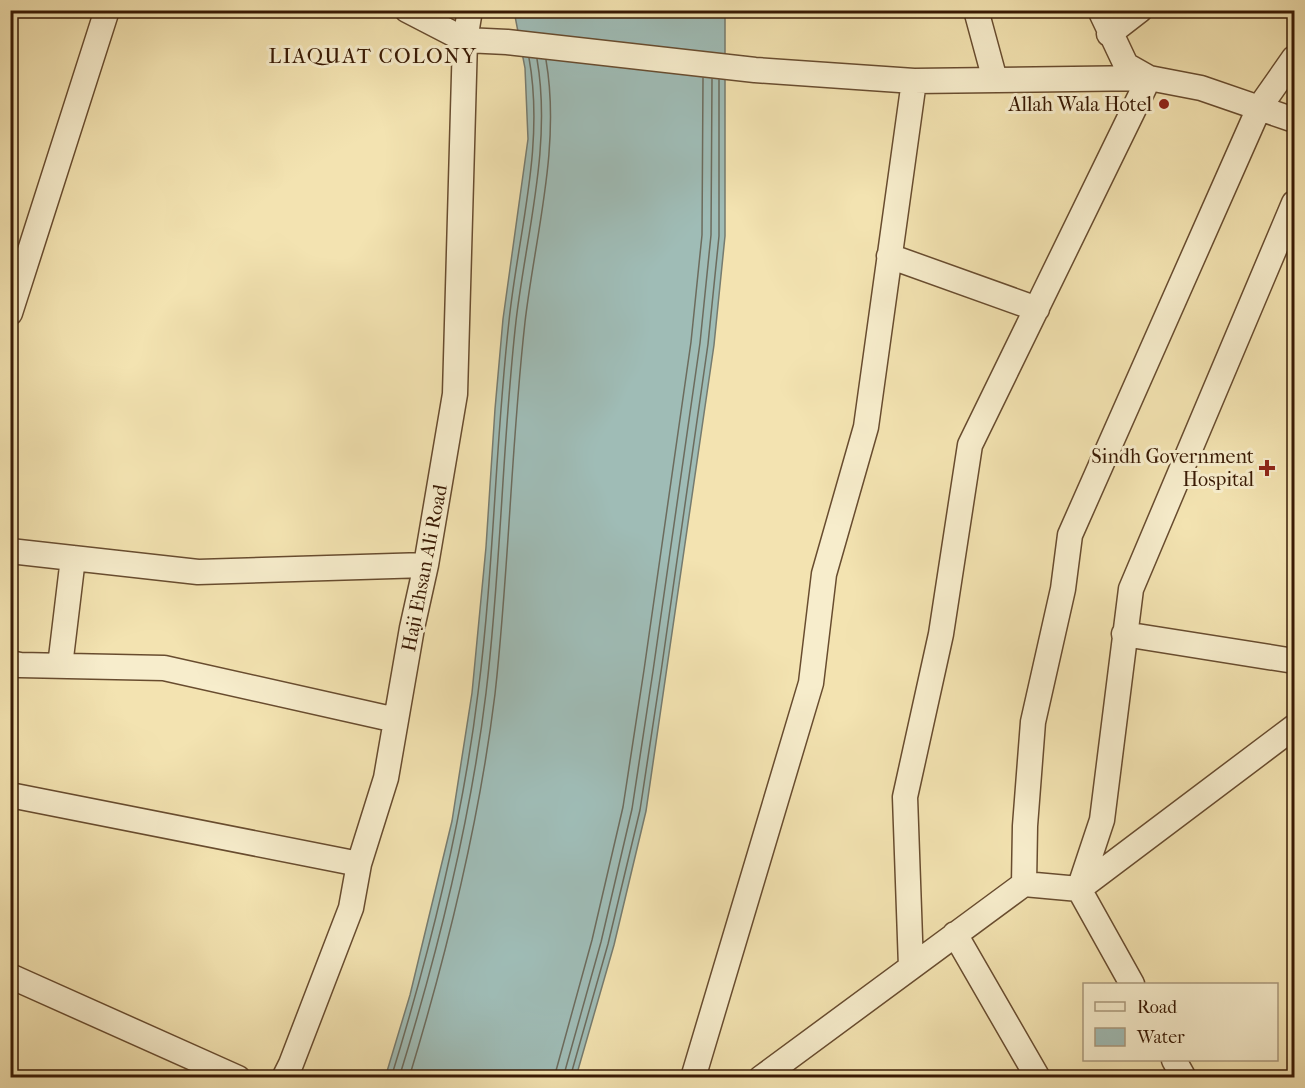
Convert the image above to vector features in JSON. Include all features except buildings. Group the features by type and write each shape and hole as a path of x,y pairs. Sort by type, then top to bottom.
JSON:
{"street":[{"path":"10,313 107,10"},
{"path":"407,10 465,40 507,42 755,70 914,81 1149,78 1201,88 1294,120"},
{"name":"Haji Ehsan Ali Road","path":"284,1077 351,908 359,864 386,778 412,628 426,565 455,394 465,40 470,10"},
{"path":"976,10 995,80"},
{"path":"1100,10 1109,34 1126,65 1149,78"},
{"path":"1109,34 1140,10"},
{"path":"1024,884 1033,723 1063,589 1071,535 1259,108 1294,58"},
{"path":"911,967 905,797 941,634 970,445 1149,78"},
{"path":"693,1077 812,683 824,574 866,427 914,81"},
{"path":"1131,983 1079,889 1102,820 1131,589 1294,203"},
{"path":"889,256 1037,309"},
{"path":"10,551 198,572 426,565"},
{"path":"60,666 73,558"},
{"path":"1124,634 1294,661"},
{"path":"10,663 164,668 396,720"},
{"path":"761,1077 1024,884 1079,889 1294,727"},
{"path":"10,795 359,864"},
{"path":"956,934 1038,1077"},
{"path":"10,976 238,1077"},
{"path":"1175,1061 1184,1077"}],"water":[{"path":"514,11 725,11 725,236 714,345 646,811 614,945 576,1077 385,1078 410,995 452,821 472,693 486,547 503,319 528,139 525,68"}],"place":[{"name":"Allah Wala Hotel","path":"1164,104"},
{"name":"Sindh Government Hospital","path":"1267,468"}],"district":[{"name":"LIAQUAT COLONY","path":"373,56"}]}
